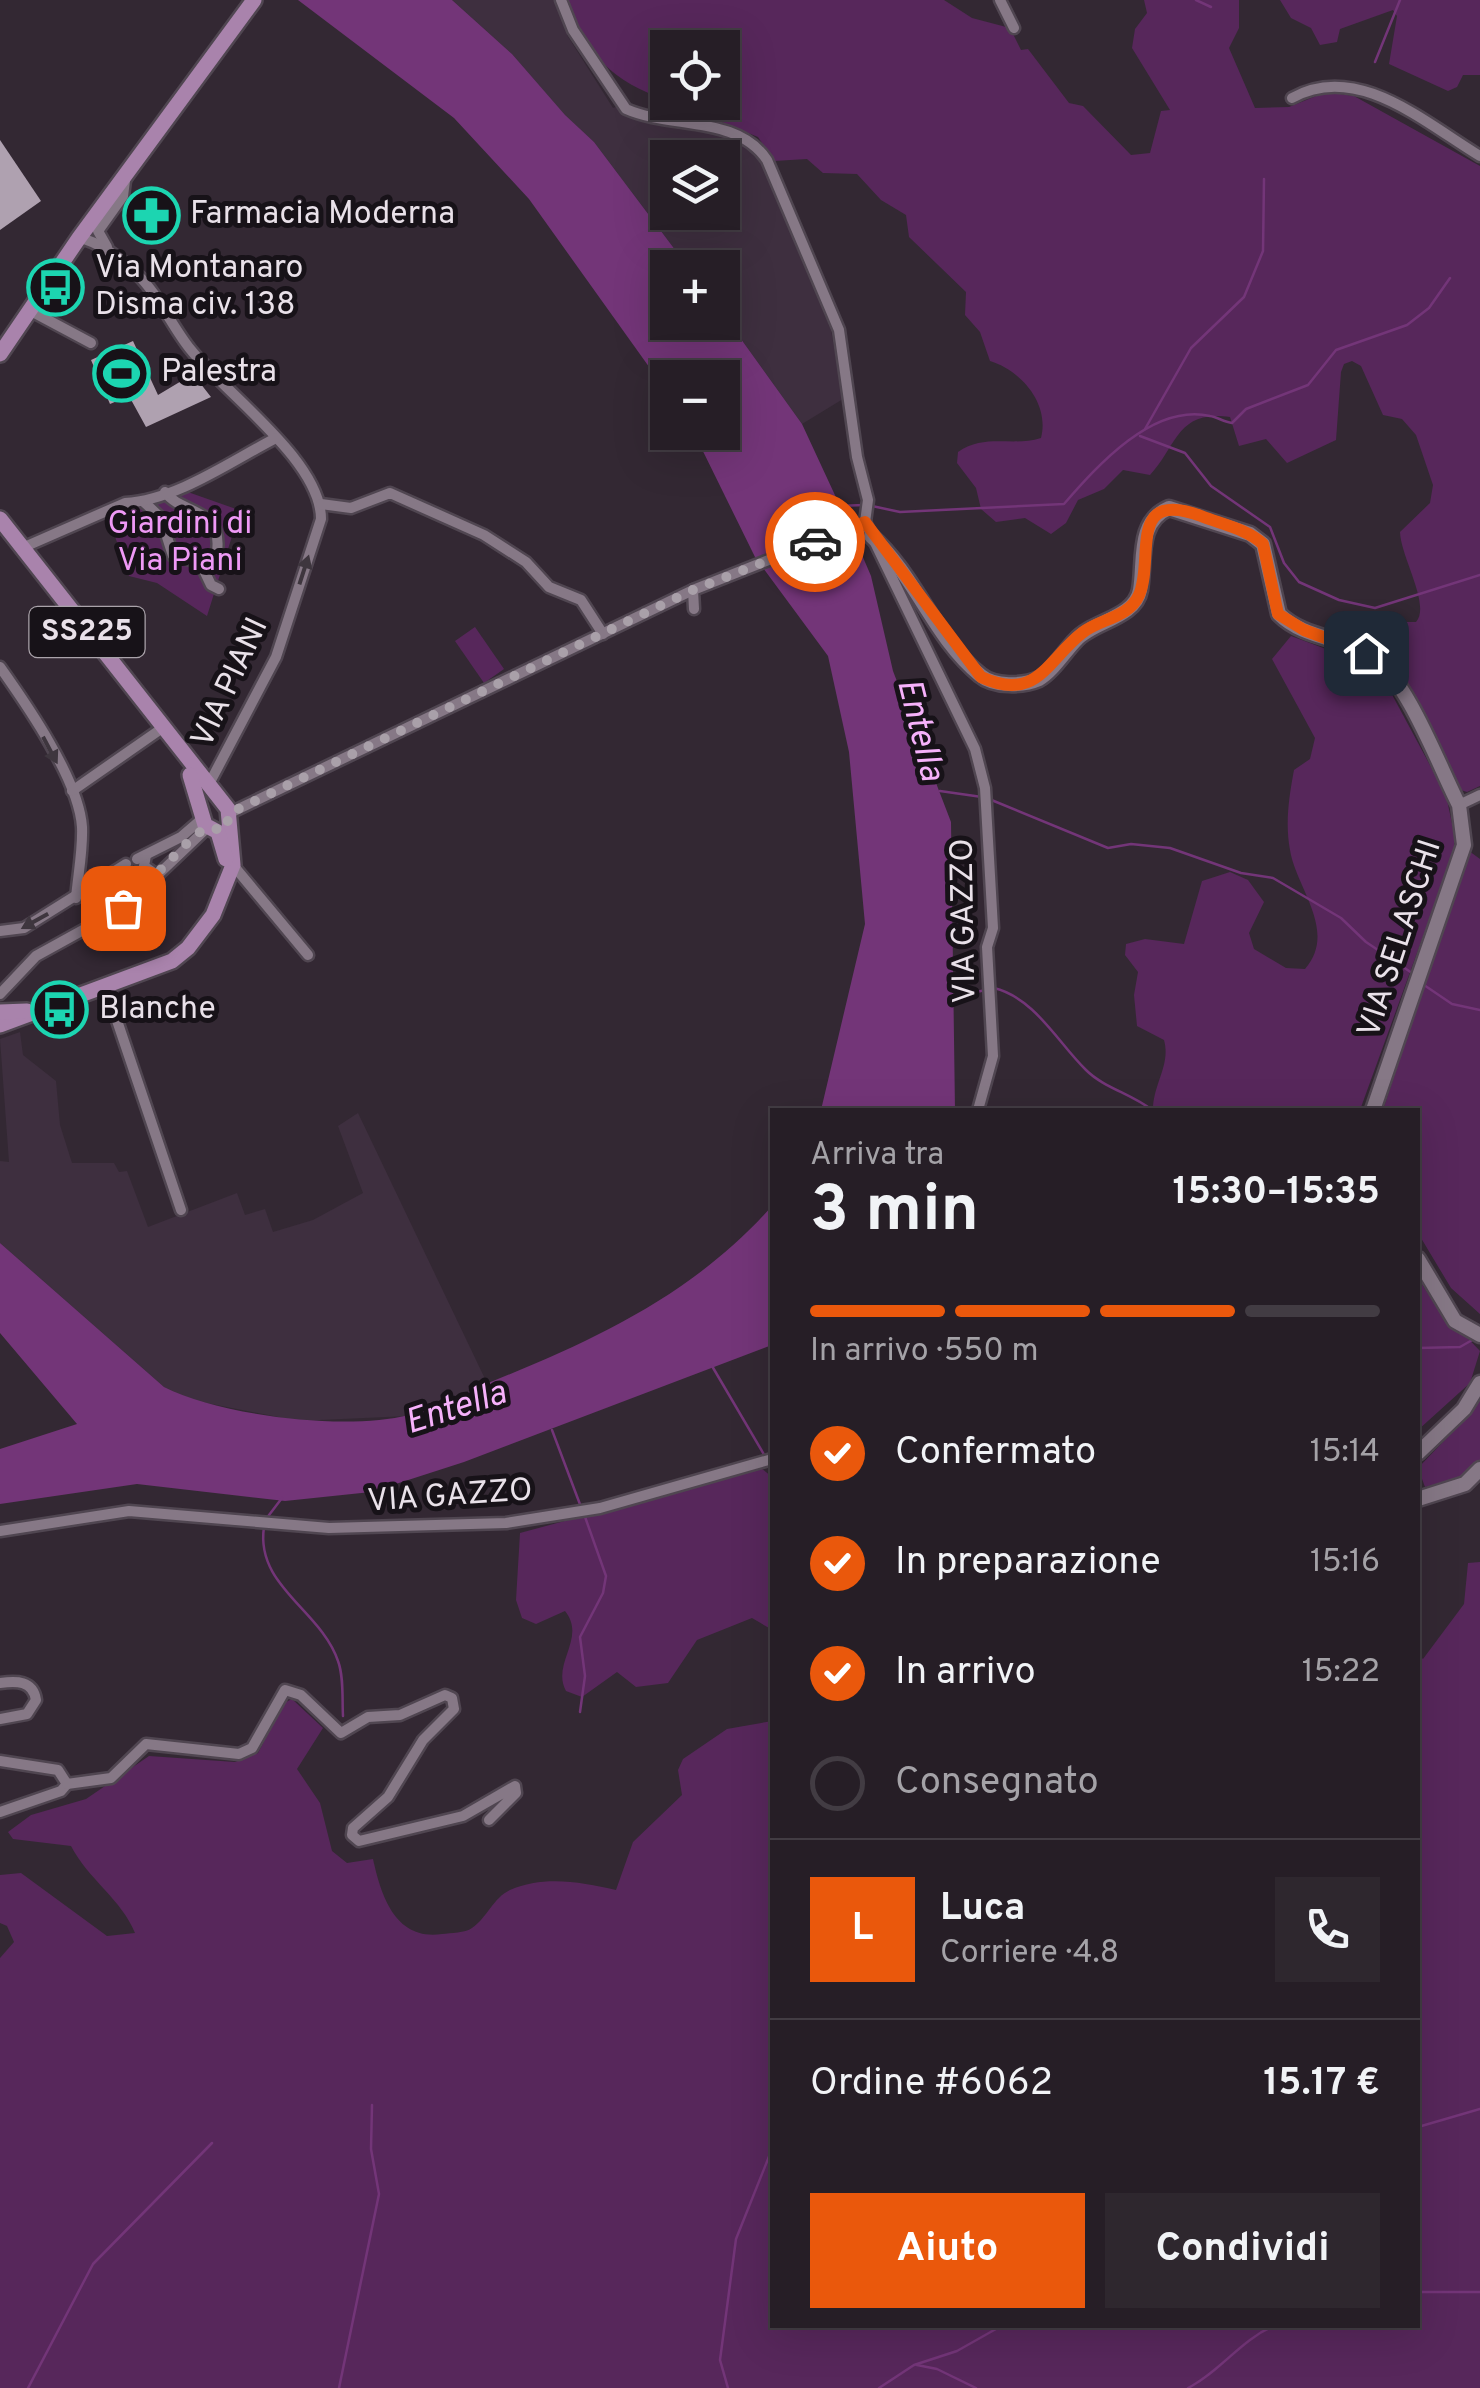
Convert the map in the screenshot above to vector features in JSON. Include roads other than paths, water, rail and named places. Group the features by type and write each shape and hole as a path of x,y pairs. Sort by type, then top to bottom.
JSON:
{"main road":[{"path":"0,354 79,238 254,0"},
{"name":"SS225","path":"0,519 208,786 226,851 227,883"},
{"name":"SS225","path":"0,1024 172,960 188,948 213,915 233,865 216,819 174,746"},
{"name":"SS225","path":"0,1012 36,1010"}],"street":[{"path":"0,931 24,928 136,859 695,589 865,527 868,500 857,457 839,330 767,160 758,146 738,134 626,109 573,30 560,0"},
{"path":"1000,0 1014,28"},
{"path":"1292,98 1314,86 1359,86 1480,156"},
{"path":"121,262 98,231 128,187 126,173"},
{"path":"79,238 90,240 139,276 202,364 276,438 321,504 350,508 390,493 436,513 526,562 549,586 575,596 602,634"},
{"path":"31,311 91,344"},
{"path":"22,548 126,503 164,492 276,438"},
{"path":"143,501 161,518 173,556 201,563 214,556 218,541 195,502 174,502 164,492"},
{"name":"VIA PIANI","path":"208,786 276,657 321,519 321,504"},
{"name":"VIA SELASCHI","path":"865,527 903,569 981,677 1021,684 1042,678 1082,632 1129,609 1140,594 1142,550 1151,522 1162,511 1181,509 1250,534 1268,556 1278,614 1304,630 1366,653 1392,676 1459,805 1464,845 1374,1108"},
{"name":"VIA GAZZO","path":"865,527 976,749 985,788 992,900 987,958 993,1056 979,1108"},
{"path":"201,563 211,585 220,588"},
{"path":"694,608 695,589"},
{"path":"0,666 72,791 82,826 76,898"},
{"path":"72,791 161,729"},
{"path":"1459,805 1480,795"},
{"path":"0,994 36,956 123,908 216,819"},
{"path":"136,859 158,875"},
{"path":"233,865 308,956"},
{"path":"106,985 180,1210"},
{"path":"1420,1263 1431,1288 1455,1321 1480,1335"},
{"path":"1420,1452 1464,1409 1480,1383"},
{"name":"VIA GAZZO","path":"0,1531 129,1510 372,1529 506,1523 600,1508 770,1460"},
{"path":"1420,1498 1464,1484 1480,1470"},
{"path":"0,1683 24,1682 33,1689 36,1700 27,1714 0,1719"},
{"path":"0,1812 61,1791 68,1784 111,1778 146,1744 239,1754 252,1748 286,1690 301,1695 342,1733 368,1717 400,1715 445,1695 452,1698 454,1709 424,1740 406,1774 353,1828 352,1835 359,1840 463,1816 514,1786 516,1793 489,1820"},
{"path":"0,1760 58,1770 68,1784"}],"water":[{"path":"298,0 452,0 512,54 594,142 650,216 650,230 660,230 675,250 650,250 650,340 740,338 802,424 871,576 893,671 951,822 955,1108 821,1108 865,924 849,752 828,656 755,557 702,450 740,450 740,360 650,360 650,368 529,199 454,118"},
{"name":"Entella","path":"770,1208 770,1346 464,1462 371,1492 285,1501 137,1484 0,1504 0,1449 77,1424 0,1333 0,1243 164,1387 250,1413 352,1421 382,1420 430,1408 570,1348 678,1288"}],"waterway":[{"path":"1196,0 1211,7"},
{"path":"1375,62 1400,0"},
{"path":"1145,429 1191,348 1244,297 1263,251 1264,179"},
{"path":"872,506 900,512 1064,504 1110,456 1148,428 1189,414 1232,423 1246,409 1308,385 1336,350 1407,325 1429,308 1450,278"},
{"path":"1140,436 1185,453 1211,486 1270,527 1284,563 1299,582 1339,600 1375,608 1480,575"},
{"path":"837,506 864,505"},
{"name":"Entella","path":"940,791 982,797"},
{"path":"989,799 1108,848 1131,844 1170,848 1241,873 1273,878 1341,918 1366,942 1415,975"},
{"path":"1424,985 1452,1004 1480,1010"},
{"path":"955,988 971,993 986,990"},
{"path":"994,988 1009,993 1034,1011 1093,1076 1149,1108"},
{"path":"1420,1348 1460,1347 1474,1339"},
{"path":"712,1366 766,1458"},
{"path":"552,1430 581,1507"},
{"path":"266,1519 282,1498"},
{"path":"580,1712 585,1676 580,1637 603,1593 606,1576 584,1514"},
{"path":"264,1527 269,1566 330,1643 338,1661 343,1716"},
{"path":"339,2388 379,2194 371,2149 372,2105"},
{"path":"1420,2126 1480,2109"},
{"path":"28,2388 93,2264 212,2143"},
{"path":"728,2388 720,2360 736,2239 770,2154"},
{"path":"1420,2292 1480,2292"},
{"path":"879,2388 914,2365 957,2351 998,2328"},
{"path":"1188,2388 1270,2328"},
{"path":"917,2365 937,2369 976,2388"}],"place":[{"name":"Farmacia Moderna","path":"151,215"},
{"name":"Via Montanaro Disma civ. 138","path":"56,287"},
{"name":"Palestra","path":"122,373"},
{"name":"Blanche","path":"60,1010"}],"park label":[{"name":"Giardini di Via Piani","path":"180,544"}]}
